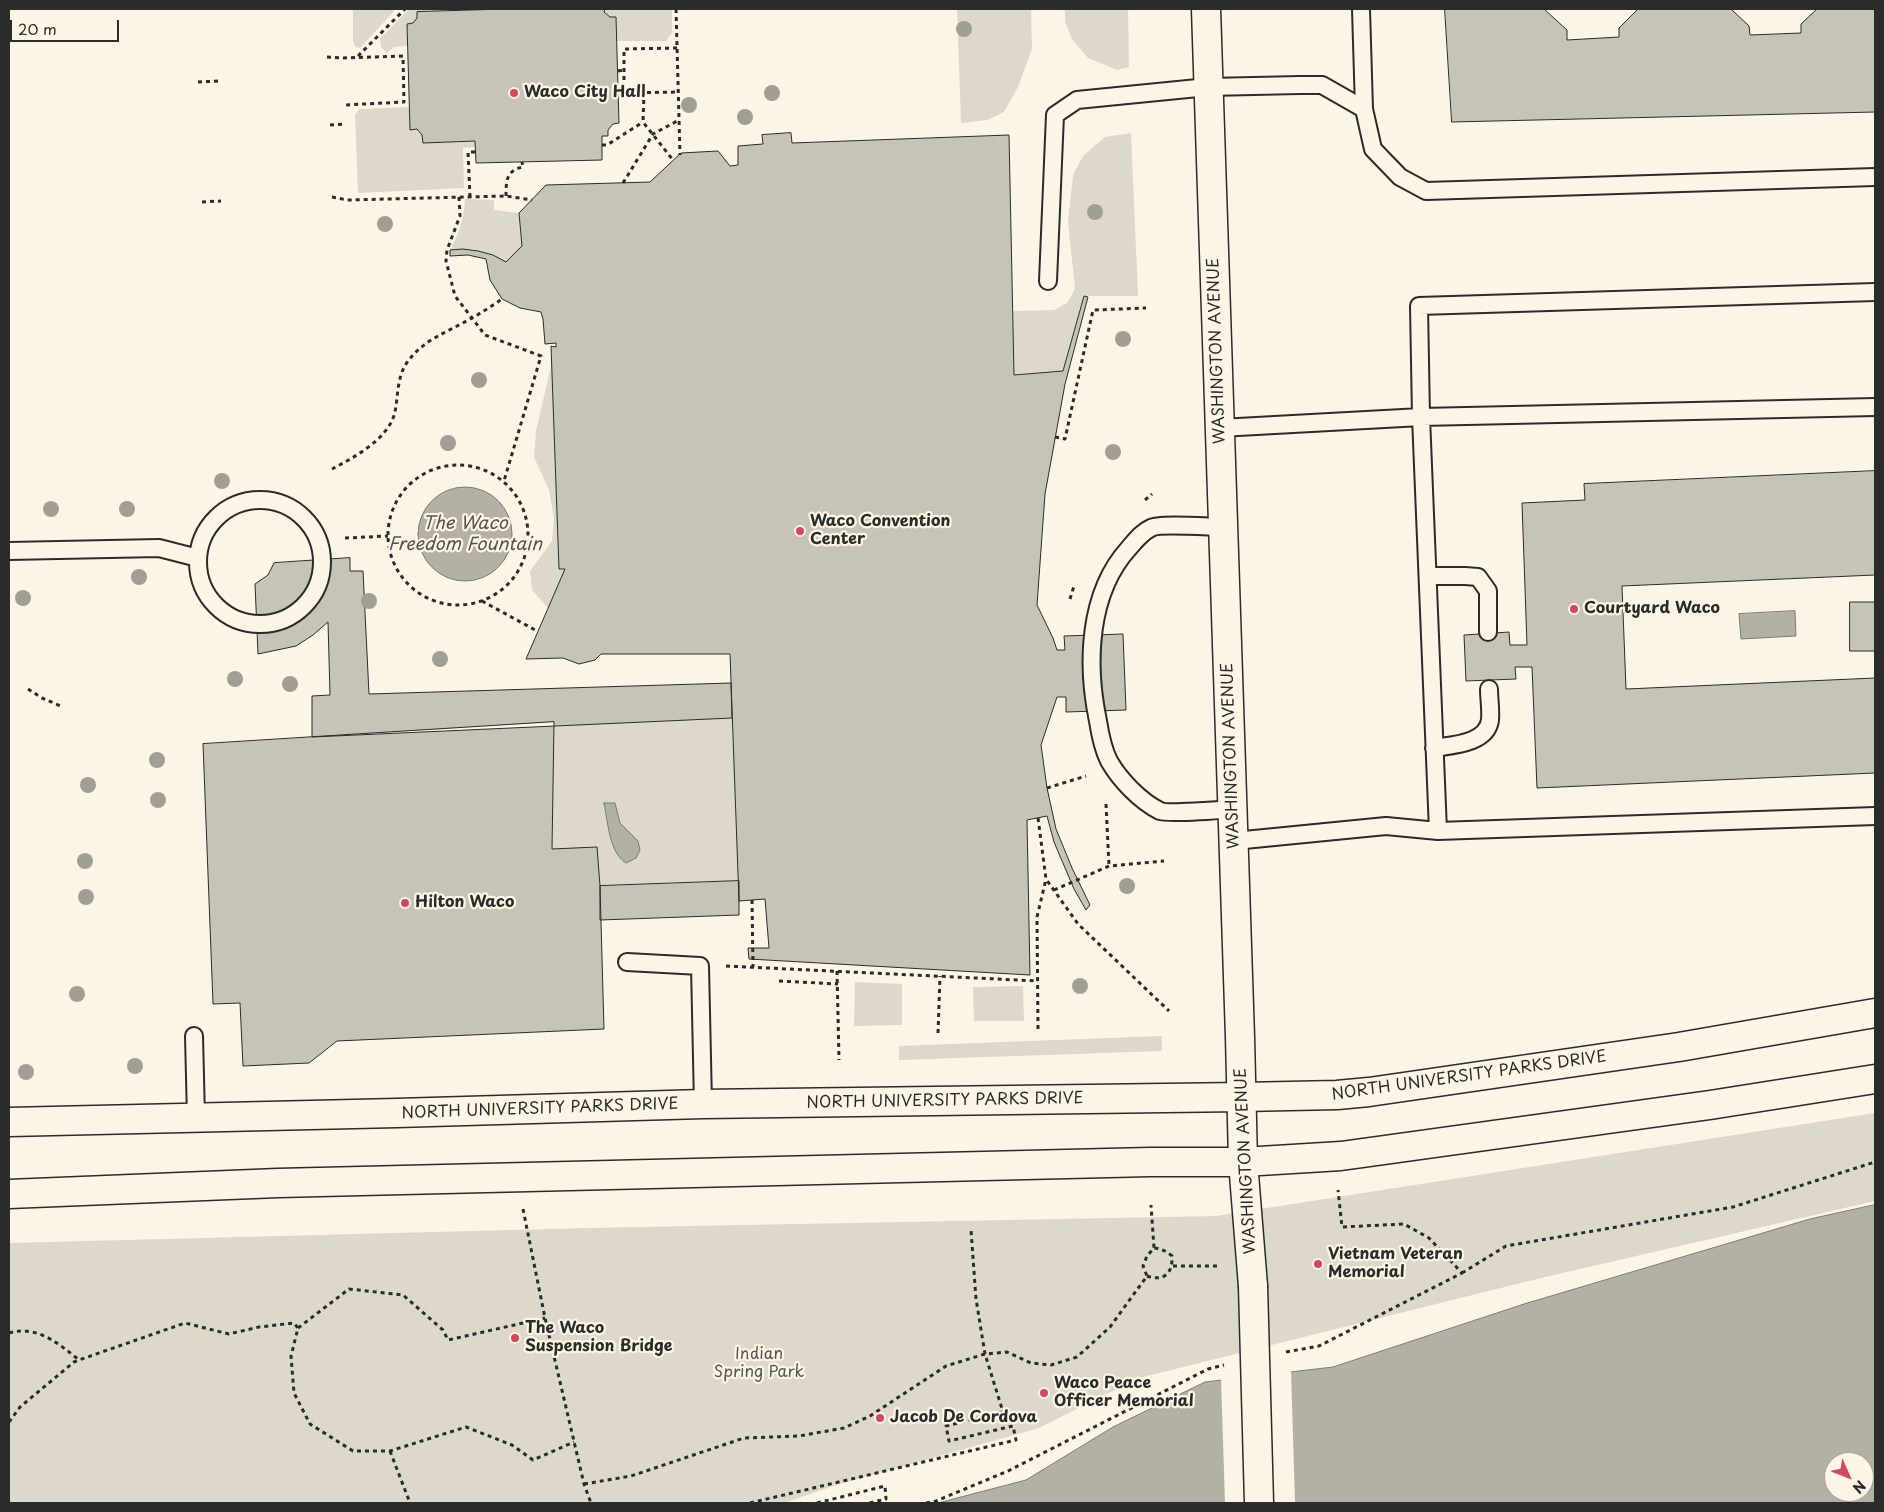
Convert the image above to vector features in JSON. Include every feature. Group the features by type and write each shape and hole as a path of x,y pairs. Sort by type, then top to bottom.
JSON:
{"main road":[{"name":"WASHINGTON AVENUE","path":"1206,9 1242,1097 1242,1162 1253,1286 1260,1503"},
{"name":"NORTH UNIVERSITY PARKS DRIVE","path":"9,1122 703,1104 1337,1095 1678,1047 1875,1013"},
{"path":"9,1194 278,1183 1150,1162 1242,1162 1341,1156 1710,1105 1875,1079"}],"lane":[{"path":"1361,9 1364,109 1373,148 1400,177 1426,190 1875,177"},
{"path":"1048,281 1055,115 1076,100 1208,87 1322,85 1364,109"},
{"path":"1438,831 1421,417 1419,306 1875,292"},
{"path":"1220,428 1421,417 1875,407"},
{"path":"270,500 288,506 305,518 317,535 322,555 321,575 313,594 300,610 281,620 262,624 241,621 223,612 209,597 200,578 198,558 202,538 213,521 229,508 249,501 270,500"},
{"path":"1223,527 1153,526 1139,536 1126,550 1115,566 1098,608 1094,634 1092,672 1096,711 1108,760 1119,776 1133,790 1162,812 1232,809"},
{"path":"9,551 159,548 198,558"},
{"path":"1428,576 1478,577 1488,590 1488,632"},
{"path":"1434,748 1467,742 1481,736 1490,722 1489,689"},
{"path":"1234,841 1386,826 1438,831 1875,816"},
{"path":"627,962 700,966 703,1104"},
{"path":"194,1036 196,1118"}],"path":[{"path":"357,57 405,9"},
{"path":"676,9 680,155"},
{"path":"677,48 624,48 623,70 624,93 678,92"},
{"path":"328,57 403,56 404,102 344,104"},
{"path":"618,71 623,70"},
{"path":"404,79 409,78"},
{"path":"198,82 218,80"},
{"path":"644,92 643,122 674,160"},
{"path":"623,183 653,134 679,120"},
{"path":"602,145 607,144 643,122"},
{"path":"330,125 345,124"},
{"path":"470,197 468,152 476,152"},
{"path":"506,196 508,175 516,168 523,167 522,162"},
{"path":"332,197 347,200 506,196 532,200"},
{"path":"459,197 460,216 447,250 446,261 455,296 485,335 541,356 504,482"},
{"path":"202,202 222,201"},
{"path":"332,469 364,452 385,431 395,414 398,391 405,366 421,346 502,299"},
{"path":"1055,437 1065,439 1093,310 1146,308"},
{"path":"455,464 479,468 500,478 517,495 527,518 529,542 523,563 511,582 493,597 472,604 450,606 428,600 410,587 396,569 389,548 388,536 388,525 396,502 411,483 431,470 455,464"},
{"path":"344,538 388,536"},
{"path":"482,601 537,631"},
{"path":"28,689 63,707"},
{"path":"1047,788 1087,776"},
{"path":"1038,818 1046,879 1037,917 1038,1029"},
{"path":"1054,890 1109,866 1164,862"},
{"path":"1046,879 1078,924 1169,1011"},
{"path":"752,900 753,967"},
{"path":"700,966 753,967 1038,982"},
{"path":"837,971 839,1060"},
{"path":"938,1033 940,976"},
{"path":"779,981 838,984"},
{"path":"1282,1353 1318,1346 1462,1273 1506,1246 1733,1207 1875,1162"},
{"path":"519,1177 525,1221 545,1318 584,1484 591,1503"},
{"path":"1338,1190 1342,1227 1404,1224 1430,1238 1462,1273"},
{"path":"1150,1205 1154,1248 1147,1256 1143,1266 1147,1276 1154,1279 1171,1272 1173,1266 1172,1256 1168,1252 1154,1248"},
{"path":"750,1503 1016,1440 1013,1426 949,1441 946,1426 1003,1412 985,1354 976,1299 971,1230"},
{"path":"1173,1266 1223,1266"},
{"path":"584,1484 631,1476 744,1438 799,1436 844,1428 870,1416 946,1366 985,1354 1007,1352 1031,1363 1051,1365 1077,1358 1110,1327 1147,1276"},
{"path":"545,1318 448,1340 443,1330 403,1295 349,1289 298,1328 291,1356 294,1393 310,1424 353,1451 390,1451 466,1427 512,1444 533,1460 574,1442"},
{"path":"9,1422 20,1407 74,1362 185,1323 229,1334 259,1327 294,1323 298,1328"},
{"path":"9,1333 38,1332 66,1349 79,1360"},
{"path":"926,1503 936,1501 1008,1472 1208,1369 1226,1365"},
{"path":"390,1451 410,1503"},
{"path":"817,1503 885,1486 886,1499 869,1503"}],"green space":[{"path":"353,9 396,9 360,48 356,47 353,42"},
{"path":"409,9 453,9 453,11 417,12 417,18 413,23 407,24 407,46 394,47 387,53 381,47 380,39"},
{"path":"605,9 672,9 672,33 666,41 617,41 616,17 610,17 604,12"},
{"path":"957,9 1031,9 1032,49 1018,87 1004,112 987,120 961,123"},
{"path":"1065,9 1128,9 1129,67 1117,70 1088,58 1072,39 1065,22"},
{"path":"409,107 410,130 417,129 422,135 423,142 475,141 476,147 463,148 464,188 358,193 355,114 360,109"},
{"path":"1131,133 1138,296 1084,296 1063,371 1014,375 1013,311 1054,310 1067,303 1075,289 1068,222 1073,175 1083,156 1105,137"},
{"path":"465,199 494,200 494,210 519,213 522,246 506,262 479,252 450,250 460,226"},
{"path":"552,362 565,569 548,608 532,590 530,571 552,541 554,518 549,490 534,457 536,431"},
{"path":"732,718 739,881 600,886 597,848 552,849 554,722"},
{"path":"855,982 902,984 902,1025 854,1026"},
{"path":"1023,986 1024,1021 974,1021 973,987"},
{"path":"1162,1036 1162,1051 899,1060 899,1046"},
{"name":"Indian Spring Park","path":"1875,1113 1875,1201 1541,1278 1139,1378 1039,1428 833,1486 784,1503 9,1503 9,1243 588,1228 1216,1216"}],"water":[{"name":"The Waco Freedom Fountain","path":"465,487 483,491 498,501 508,516 512,534 508,552 498,567 483,577 465,581 447,577 432,567 422,552 418,534 422,516 432,501 447,491"},
{"path":"1795,611 1796,636 1741,639 1739,614"},
{"path":"604,803 615,803 620,823 638,841 640,850 636,858 626,863 620,858 613,844"},
{"path":"1875,1205 1875,1503 938,1503 1026,1480 1113,1427 1205,1382 1333,1367 1524,1304 1810,1219"}],"pier":[{"path":"1291,1370 1295,1503 1225,1503 1221,1378"}],"building":[{"name":"Waco City Hall","path":"505,9 605,9 604,12 610,17 616,17 619,123 613,124 608,130 608,136 602,136 602,160 476,163 475,141 423,143 422,135 417,129 410,130 407,24 413,23 417,18 417,12"},
{"path":"1445,9 1544,9 1567,30 1567,40 1619,37 1619,28 1638,9 1731,9 1749,26 1750,35 1801,33 1801,24 1817,9 1875,9 1875,112 1452,122"},
{"name":"Waco Convention Center","path":"791,133 792,143 1009,135 1014,375 1063,371 1084,296 1088,297 1065,384 1045,494 1037,605 1057,650 1065,650 1064,636 1123,634 1126,710 1066,712 1066,697 1057,697 1041,745 1047,788 1056,829 1090,905 1086,910 1074,889 1054,842 1047,816 1027,820 1030,975 749,959 748,948 769,948 765,899 739,901 730,654 601,654 595,660 579,664 563,658 526,659 565,569 559,569 551,346 556,347 556,343 545,344 541,312 520,308 502,299 490,280 486,259 468,255 450,256 450,250 478,251 493,255 506,262 522,246 519,213 546,185 650,182 681,153 718,151 730,166 738,165 738,146 763,144 762,135"},
{"name":"Courtyard Waco","path":"1875,471 1875,575 1622,586 1626,689 1875,678 1875,773 1537,788 1532,667 1515,667 1516,679 1466,681 1464,635 1509,632 1510,645 1527,645 1522,503 1585,500 1584,484"},
{"path":"350,558 350,571 363,571 369,694 731,683 732,718 312,737 312,696 330,695 328,622 296,646 258,654 255,584 268,575 274,563"},
{"path":"1850,602 1875,602 1875,651 1850,651"},
{"name":"Hilton Waco","path":"554,722 552,849 597,847 604,1029 337,1041 309,1063 243,1066 240,1003 213,1004 203,744"},
{"path":"739,881 739,915 600,920 600,886"}],"place":[{"name":"Waco City Hall","path":"514,93"},
{"name":"Waco Convention Center","path":"800,531"},
{"name":"Courtyard Waco","path":"1574,609"},
{"name":"Hilton Waco","path":"405,903"},
{"name":"Vietnam Veteran Memorial","path":"1318,1264"},
{"name":"The Waco Suspension Bridge","path":"515,1338"},
{"name":"Waco Peace Officer Memorial","path":"1044,1393"},
{"name":"Jacob De Cordova","path":"880,1418"}]}
